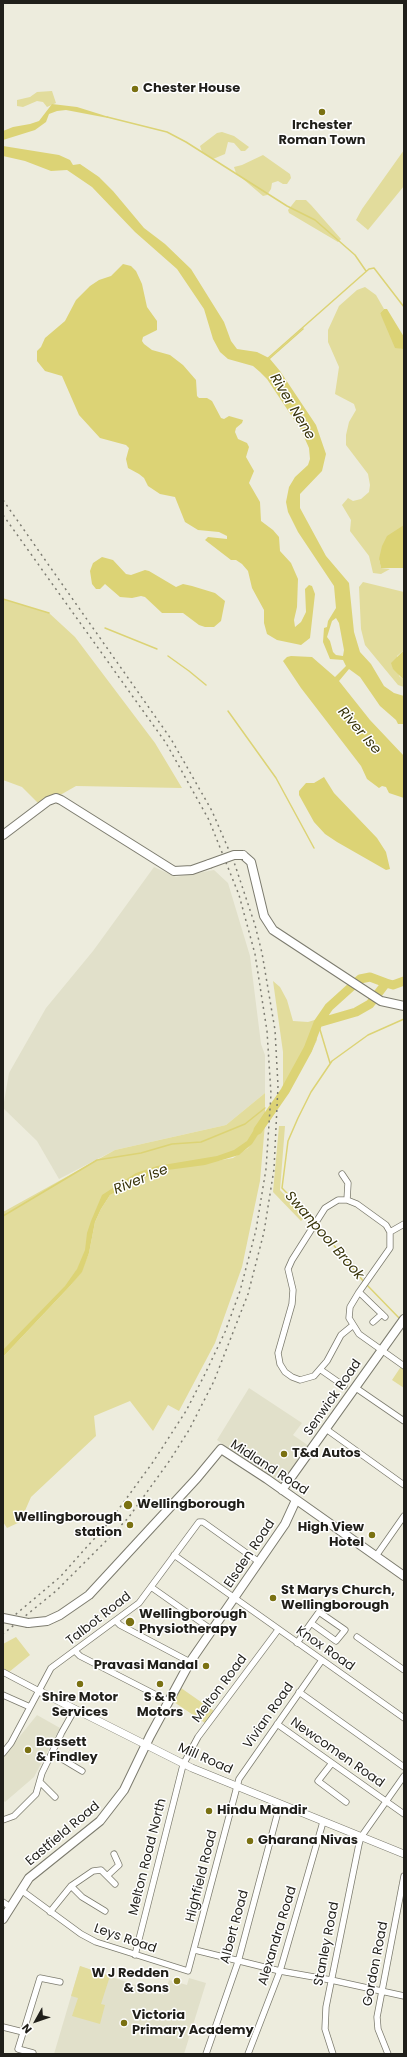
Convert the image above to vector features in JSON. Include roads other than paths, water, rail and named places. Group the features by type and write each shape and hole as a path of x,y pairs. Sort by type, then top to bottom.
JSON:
{"main road":[{"path":"3,835 48,801 56,798 174,871 192,870 234,855 243,855 251,862 264,916 273,930 381,1001 404,1006"},
{"name":"Senwick Road","path":"282,1490 404,1320"},
{"name":"Midland Road","path":"3,1618 28,1624 47,1621 60,1615 89,1595 221,1449 404,1576"},
{"name":"Elsden Road","path":"146,1744 190,1662 285,1524 296,1500"},
{"name":"Eastfield Road","path":"3,1919 6,1904 21,1890 29,1878 43,1865 68,1848 100,1821 111,1809 124,1790 146,1744"}],"street":[{"path":"342,1174 348,1183 347,1200"},
{"path":"352,1326 341,1335 321,1370 307,1379 300,1380 284,1372 280,1364 278,1353 292,1304 293,1290 288,1269 292,1260 326,1208 332,1202 338,1200 347,1200 357,1204 378,1218 386,1225 390,1232 390,1248 370,1275 350,1307 349,1318 352,1326 359,1334 404,1366"},
{"path":"390,1232 404,1224"},
{"path":"360,1290 383,1316 373,1322"},
{"path":"321,1370 344,1386"},
{"path":"356,1388 404,1421"},
{"path":"326,1429 404,1485"},
{"path":"376,1556 404,1516"},
{"name":"Talbot Road","path":"3,1753 11,1743 51,1668 139,1603 199,1522 203,1522 259,1562"},
{"name":"Knox Road","path":"174,1555 234,1599 404,1718"},
{"path":"151,1587 212,1630"},
{"path":"297,1643 311,1623 319,1612 344,1630 336,1641 311,1623"},
{"path":"116,1621 120,1625 190,1662"},
{"name":"Melton Road","path":"183,1765 198,1737 278,1630"},
{"path":"357,1637 404,1670"},
{"path":"75,1651 80,1656 168,1701"},
{"name":"Vivian Road","path":"236,1786 239,1779 322,1660"},
{"name":"Mill Road","path":"3,1672 146,1744 183,1765 404,1854"},
{"path":"299,1692 404,1766"},
{"path":"3,1695 30,1707"},
{"path":"3,1820 14,1816 36,1794 42,1774 75,1709"},
{"name":"Newcomen Road","path":"277,1724 404,1814"},
{"path":"52,1753 82,1771"},
{"path":"332,1763 318,1781 346,1802"},
{"name":"Melton Road North","path":"135,1955 183,1765"},
{"path":"361,1837 404,1776"},
{"path":"40,1782 55,1798"},
{"name":"Highfield Road","path":"188,1971 195,1950 236,1786"},
{"name":"Albert Road","path":"206,2054 238,1962 280,1804"},
{"name":"Alexandra Road","path":"248,2054 280,1971 323,1822"},
{"name":"Stanley Road","path":"333,2054 325,2029 326,2007 361,1837"},
{"path":"107,1876 119,1865 114,1854"},
{"path":"50,1912 71,1886 93,1871 101,1870 115,1884"},
{"name":"Gordon Road","path":"388,2054 378,2029 377,2017 404,1876"},
{"path":"71,1886 82,1897 105,1911"},
{"name":"Leys Road","path":"21,1890 81,1934 96,1942 188,1971"},
{"path":"195,1950 238,1962 404,1996"},
{"path":"33,2053 18,2049 40,1978 60,1982"},
{"path":"3,2027 23,2032"}],"water":[{"path":"52,104 77,107 109,117 66,110 57,111 49,114 46,122 35,130 3,140 3,131 39,121"},
{"name":"River Nene","path":"3,146 59,155 70,160 73,165 80,164 99,177 113,191 144,228 165,244 191,269 224,322 231,341 237,349 257,352 269,358 303,328 304,329 270,359 280,371 316,425 326,454 322,471 300,494 300,508 326,556 349,583 354,632 360,652 371,664 384,686 394,693 404,696 404,724 398,724 396,720 380,706 360,677 349,669 339,681 370,720 404,756 404,798 389,793 386,787 382,786 379,788 367,779 361,766 301,688 283,661 287,657 291,656 312,657 335,677 346,666 343,660 330,659 323,642 324,628 327,627 328,621 336,608 334,586 298,532 288,512 286,502 289,487 295,477 308,465 310,459 309,448 301,430 267,379 260,372 253,366 228,359 220,352 213,339 204,309 177,269 135,232 92,187 67,170 51,171 25,161 3,156","holes":["336,618 339,623 344,650 343,656 336,655 333,652 330,641 327,637 332,621"]},
{"path":"123,264 131,266 136,271 142,284 147,307 157,321 157,330 143,337 142,341 144,344 152,350 170,355 183,365 196,380 197,396 199,398 207,398 212,401 221,418 224,419 229,416 243,420 242,423 236,428 235,432 238,439 247,443 249,447 246,457 254,471 249,483 260,502 261,521 273,530 279,537 280,551 291,563 298,579 297,607 294,620 295,627 301,622 306,612 305,589 309,585 312,586 315,594 310,638 301,645 277,640 267,634 264,623 264,610 252,588 248,571 242,564 236,560 231,560 205,540 208,537 227,539 227,536 219,532 198,530 185,522 175,497 160,494 148,486 144,478 128,468 126,459 129,448 126,445 100,438 79,415 62,376 45,371 37,361 37,351 41,347 45,338 65,321 76,300 90,286 99,280 111,276"},
{"path":"384,309 387,309 404,337 404,359 403,349 395,348 380,313"},
{"path":"404,525 404,568 381,568 379,559 382,546 387,536"},
{"path":"102,557 113,560 126,574 131,575 145,570 176,587 183,584 215,593 225,601 221,621 214,627 205,627 199,625 183,613 162,613 145,597 120,597 105,584 100,589 96,589 92,584 90,571 93,563"},
{"path":"404,650 404,680 393,669 391,663"},
{"path":"324,777 334,793 377,838 386,852 390,869 386,870 337,842 325,834 314,822 299,795 299,791 306,783 314,783"},
{"path":"265,1112 265,1124 252,1144 239,1155 205,1165 160,1171 128,1185 110,1195 95,1222 89,1253 82,1272 3,1357 3,1350 65,1286 77,1269 85,1250 87,1233 91,1221 102,1195 136,1173 157,1166 217,1156 234,1150 247,1141"}],"waterway":[{"path":"107,117 167,132 186,142 287,206 315,220 355,255 366,271"},
{"path":"267,359 369,269 374,268 404,307"},
{"path":"3,599 49,613"},
{"path":"105,628 157,649"},
{"path":"168,656 206,685"},
{"path":"228,711 276,778 314,848"},
{"name":"River Ise","path":"318,1023 329,1007 360,979 370,977 386,983"},
{"name":"River Ise","path":"258,1130 285,1091 308,1049 318,1023 356,1012 370,1004 386,983 393,985 404,981"},
{"name":"Swanpool Brook","path":"315,1222 282,1188 288,1141 298,1118 311,1092 332,1061 368,1035 404,1019"},
{"path":"318,1023 330,1063"},
{"path":"3,1216 97,1160 141,1153 172,1144 201,1142 245,1124 265,1108"},
{"name":"Swanpool Brook","path":"317,1225 364,1282"},
{"name":"Swanpool Brook","path":"367,1285 400,1319"}],"railway":[{"path":"3,500 171,739 212,811 234,862 255,925 262,953 275,1030 278,1086 274,1169 264,1232 248,1294 214,1381 189,1430 170,1460 129,1517 56,1591 3,1634"},
{"path":"3,515 166,743 209,820 239,895 255,954 267,1031 271,1094 266,1169 256,1230 240,1291 225,1332 204,1376 186,1411 153,1462 110,1521 60,1577 3,1625"}],"place":[{"name":"Chester House","path":"135,89"},
{"name":"Irchester Roman Town","path":"322,112"},
{"name":"T&d Autos","path":"284,1454"},
{"name":"Wellingborough","path":"128,1505"},
{"name":"Wellingborough station","path":"130,1525"},
{"name":"High View Hotel","path":"372,1535"},
{"name":"St Marys Church, Wellingborough","path":"273,1598"},
{"name":"Wellingborough Physiotherapy","path":"130,1622"},
{"name":"Pravasi Mandal","path":"206,1666"},
{"name":"Shire Motor Services","path":"80,1684"},
{"name":"S & R Motors","path":"160,1684"},
{"name":"Bassett & Findley","path":"28,1750"},
{"name":"Hindu Mandir","path":"209,1811"},
{"name":"Gharana Nivas","path":"250,1841"},
{"name":"W J Redden & Sons","path":"177,1981"},
{"name":"Victoria Primary Academy","path":"124,2023"}]}
